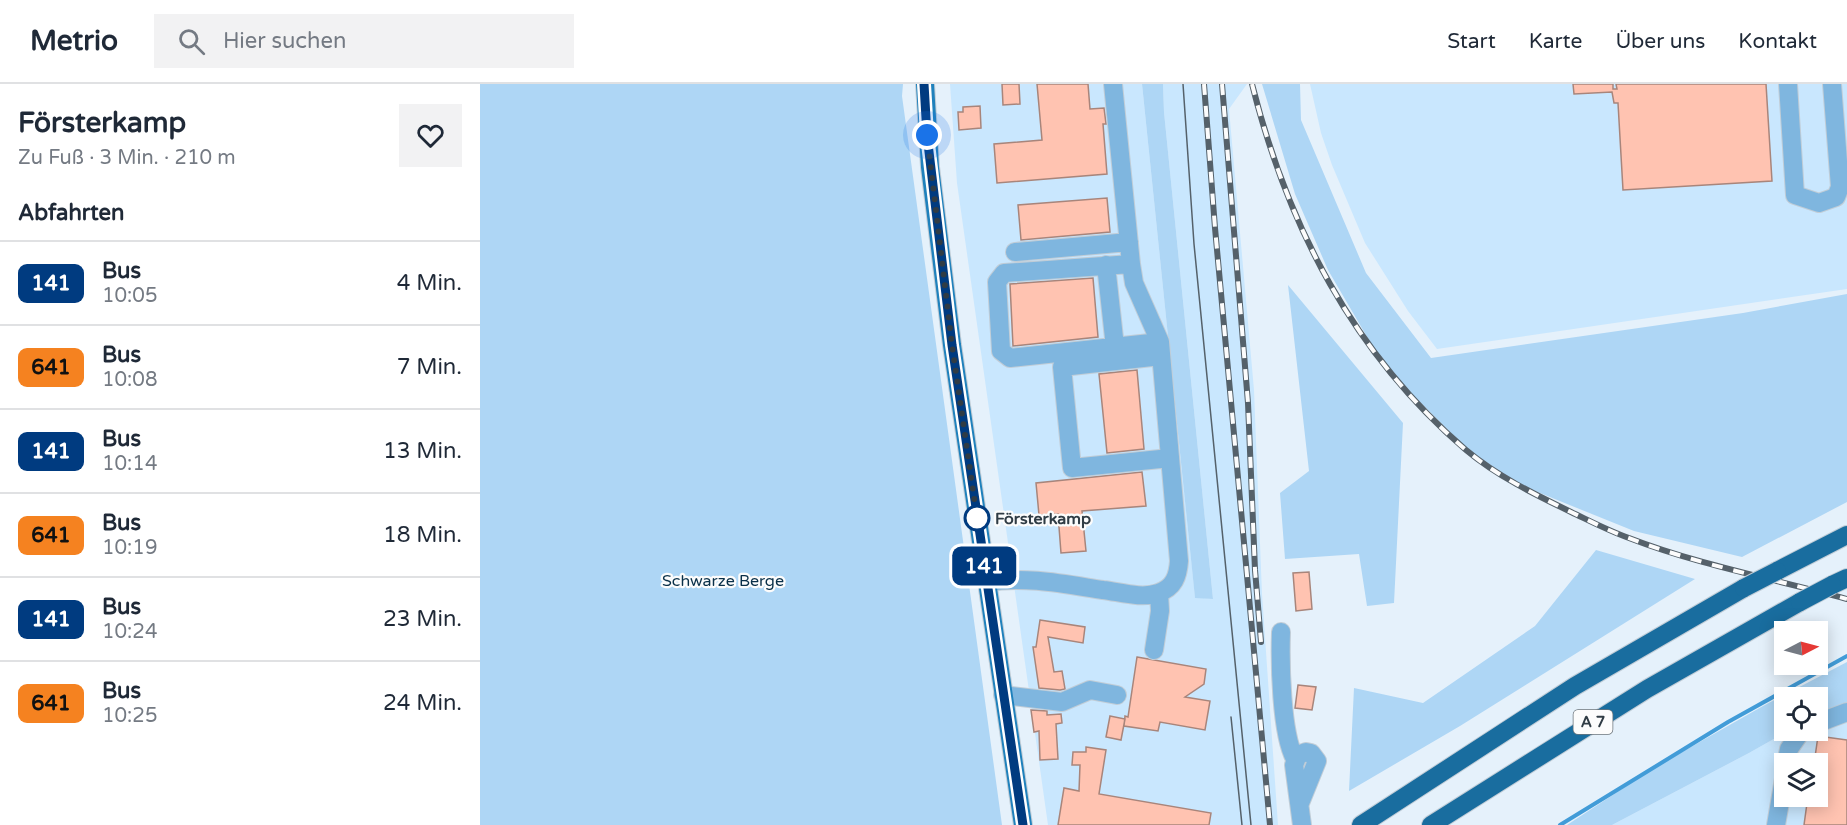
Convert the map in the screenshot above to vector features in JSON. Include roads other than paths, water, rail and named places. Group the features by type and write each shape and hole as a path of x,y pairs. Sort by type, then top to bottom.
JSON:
{"highway":[{"name":"A 7","path":"1361,825 1575,686 1744,588 1847,535"},
{"name":"A 7","path":"1431,825 1647,688 1840,582"}],"main road":[{"path":"924,84 927,135 940,249 1023,825"}],"street":[{"path":"987,582 1020,579 1144,596 1159,593 1173,584 1178,575 1179,561 1160,349 1156,331 1134,283 1113,84"},
{"path":"1788,84 1795,195 1820,203 1836,197 1840,187 1832,84"},
{"path":"1015,252 1129,242"},
{"path":"1131,264 1004,273 997,282 1001,351 1010,358 1115,347 1160,349"},
{"path":"1106,266 1115,347"},
{"path":"1160,349 1062,367 1072,468 1170,458"},
{"path":"1154,650 1160,611 1159,593"},
{"path":"1281,632 1284,710 1290,750 1295,759 1306,752 1315,756 1317,761 1300,803 1302,825"},
{"path":"1003,695 1062,702 1090,690 1117,695"},
{"path":"1828,719 1847,712"},
{"path":"1776,825 1779,807"}],"waterway":[{"path":"1560,825 1728,722 1847,656"}],"tram line":[{"path":"1183,84 1194,244 1251,825"},
{"path":"1231,717 1242,825"}],"railway":[{"path":"1204,84 1215,228 1270,825"},
{"path":"1222,84 1248,403 1255,570 1261,642"},
{"path":"1252,84 1285,188 1330,284 1358,329 1390,372 1426,412 1466,450 1516,484 1600,526 1655,548 1847,599"}],"place":[{"name":"Försterkamp","path":"977,518"}],"park label":[{"name":"Schwarze Berge","path":"723,580"}]}
